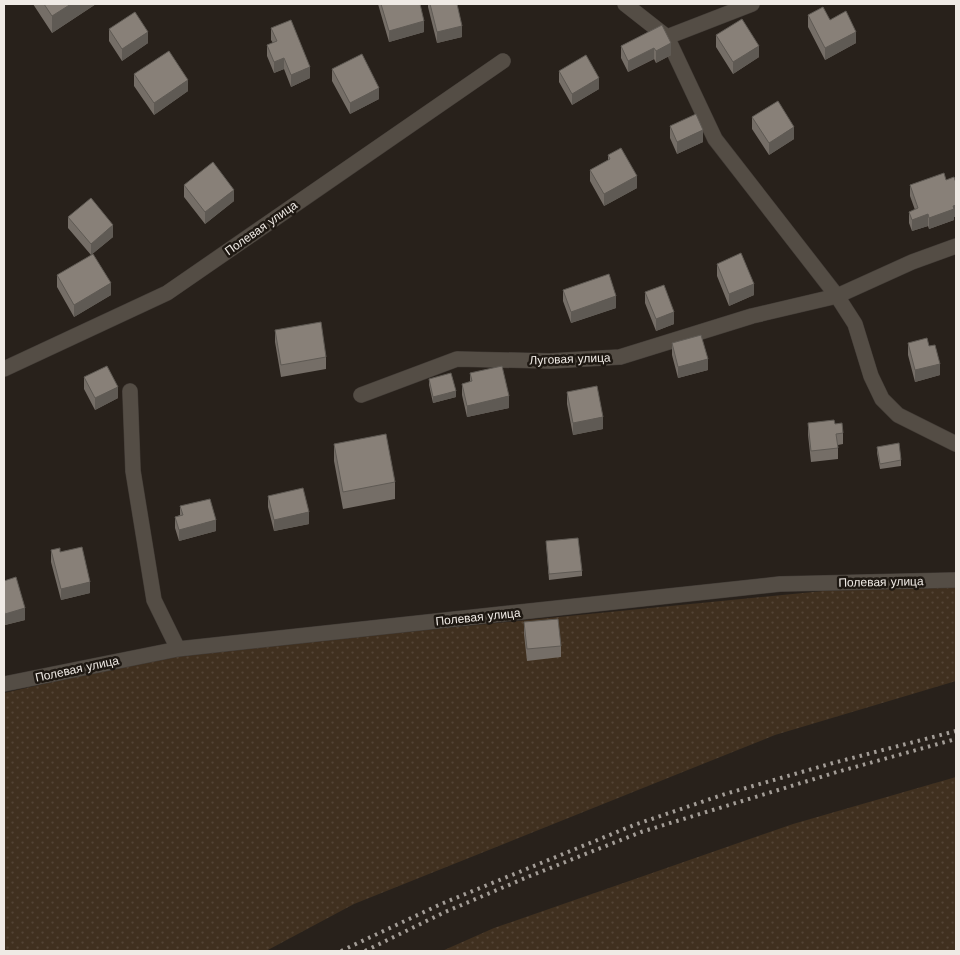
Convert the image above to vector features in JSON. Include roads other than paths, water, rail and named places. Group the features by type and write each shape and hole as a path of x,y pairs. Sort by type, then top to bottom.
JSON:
{"street":[{"path":"625,4 667,37 715,139 837,296 855,324 871,376 882,399 898,415 956,444"},
{"path":"667,37 752,4"},
{"name":"Полевая улица","path":"4,369 167,293 503,61"},
{"name":"Луговая улица","path":"361,395 457,358 550,361 620,357 752,316 837,296 912,262 956,246"},
{"path":"130,391 132,471 154,600 178,649"},
{"name":"Полевая улица","path":"4,684 178,649 780,584 956,580"}],"railway":[{"path":"341,951 441,904 634,825 725,794 956,731"},
{"path":"365,951 445,912 641,832 837,772 956,739"}]}
